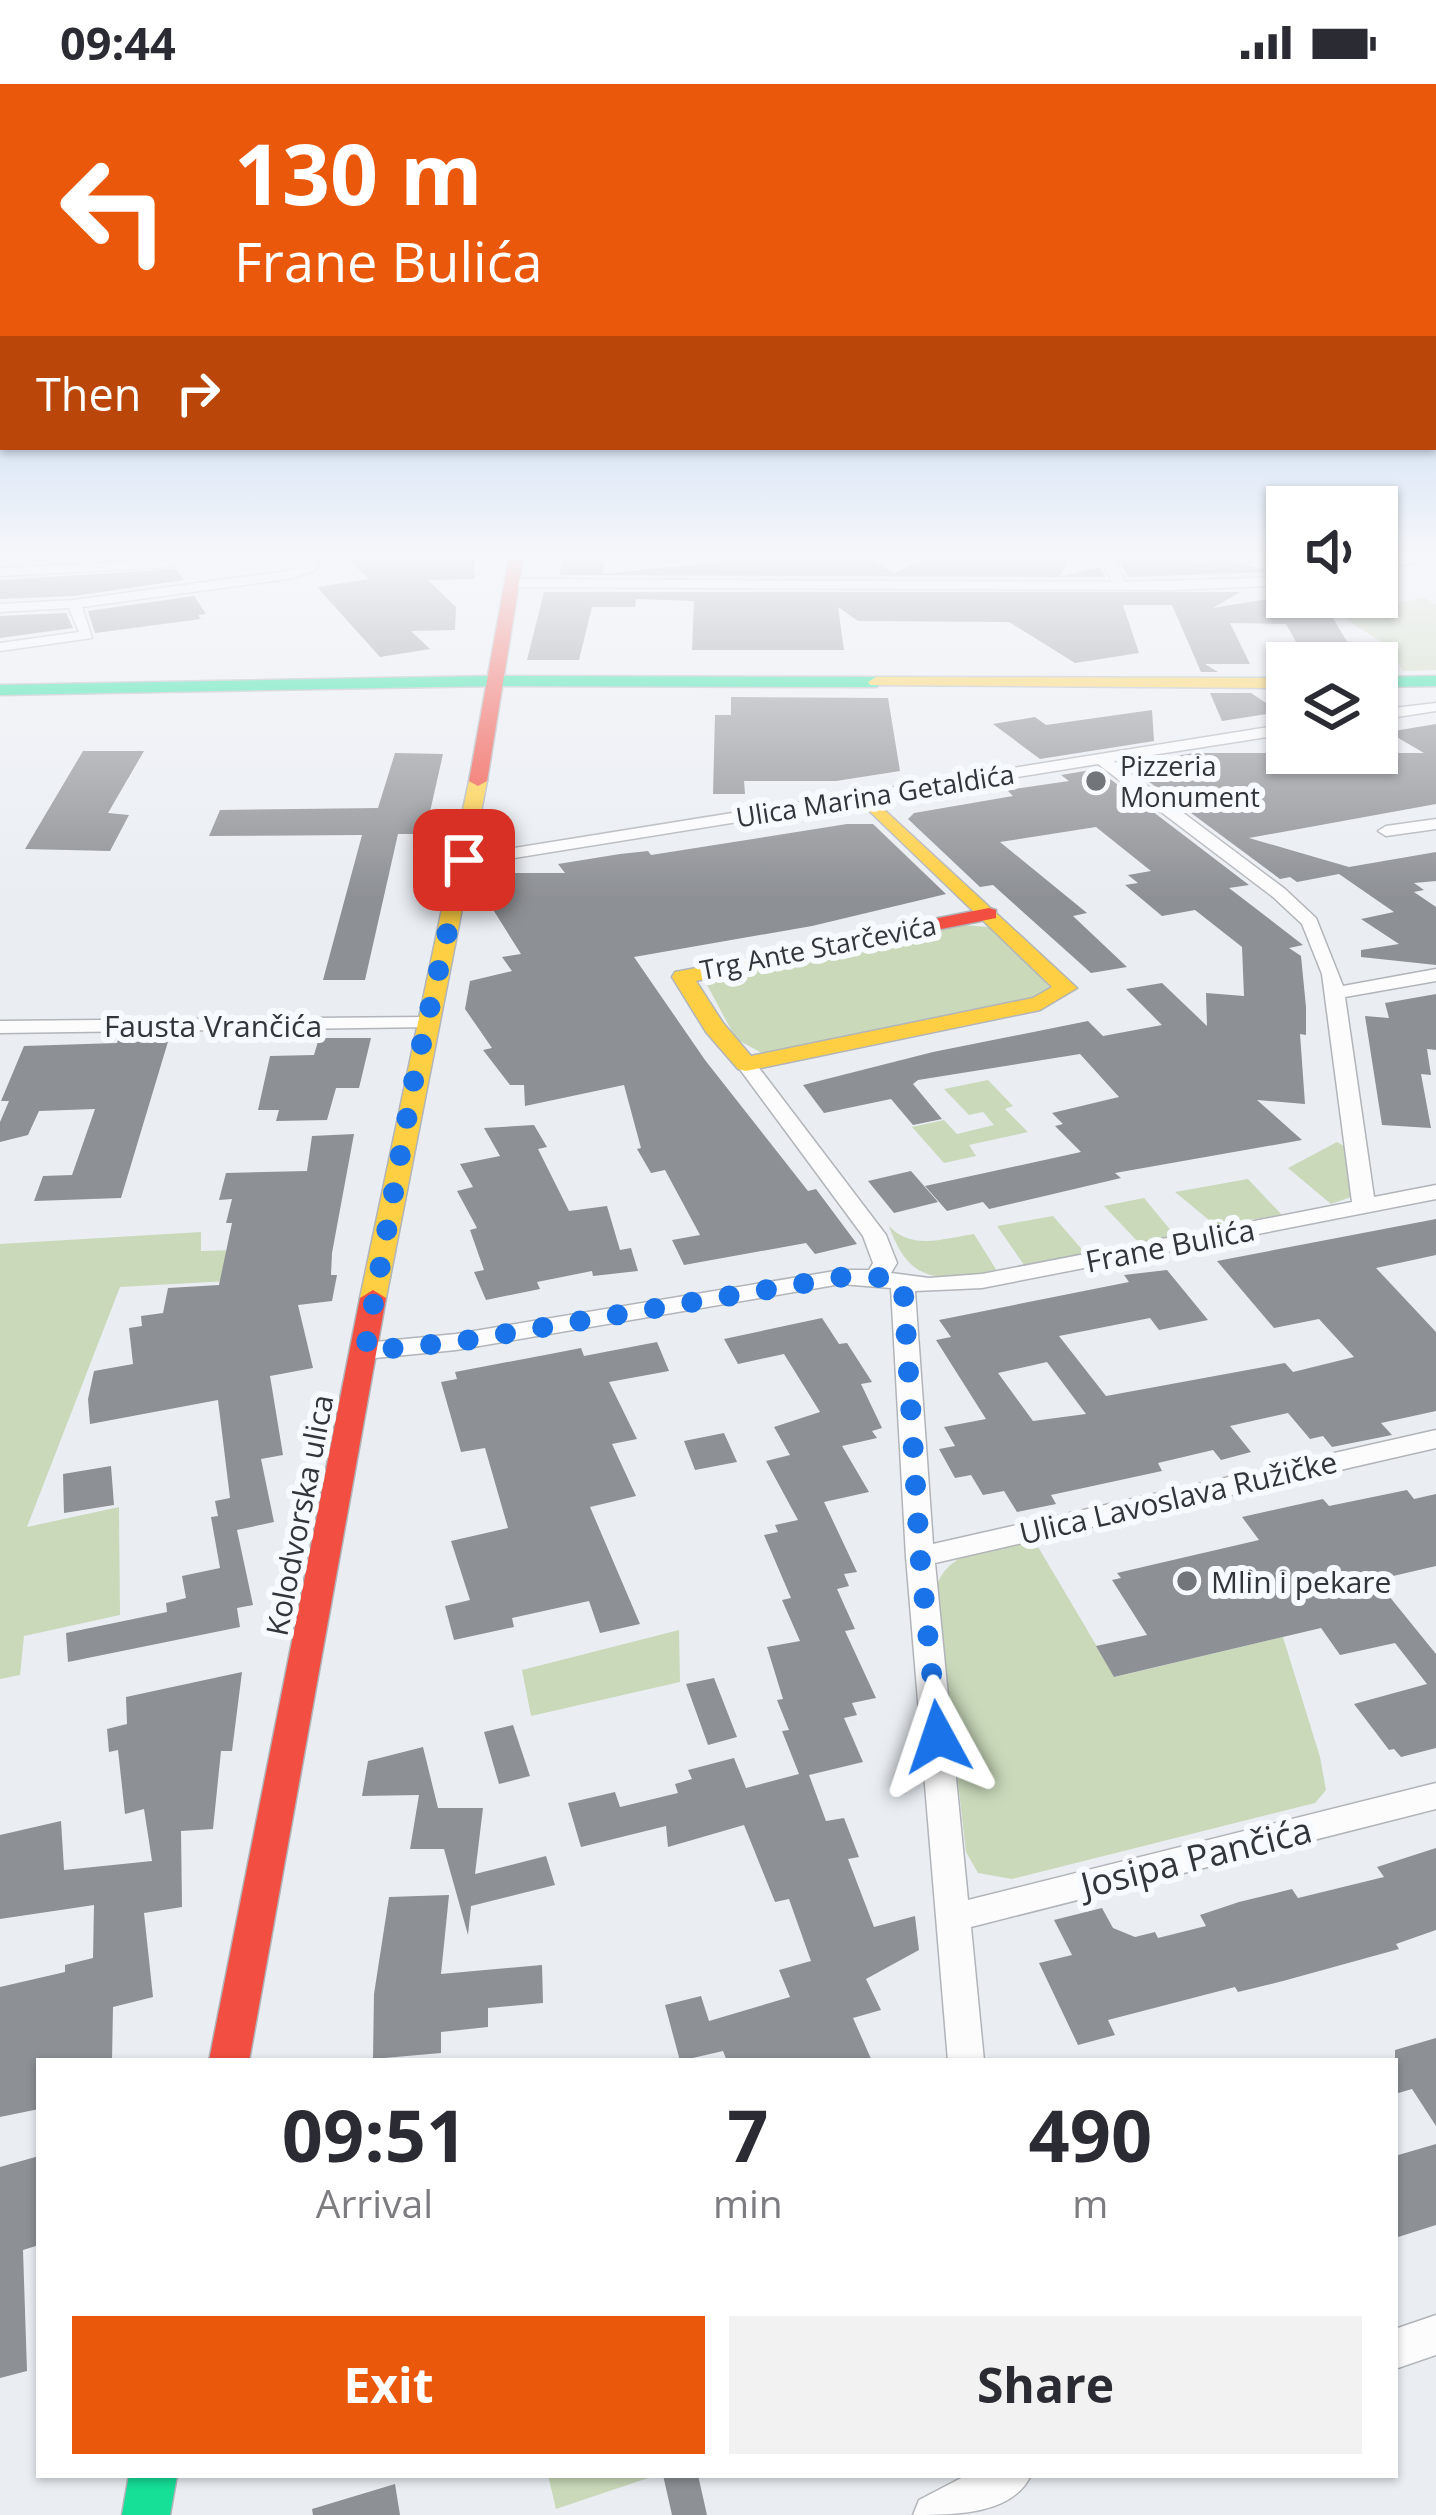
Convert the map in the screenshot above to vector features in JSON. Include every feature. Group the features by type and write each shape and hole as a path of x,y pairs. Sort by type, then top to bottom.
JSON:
{"street":[{"name":"Kolodvorska ulica","path":"230,2058 425,1023 464,860 494,671"},
{"path":"0,690 492,681 1266,682"},
{"path":"1398,682 1436,681"},
{"path":"1398,712 1436,706"},
{"name":"Ulica Marina Getaldića","path":"464,860 1266,732"},
{"path":"1101,759 1279,892 1310,922 1332,974 1364,1206"},
{"name":"Trg Ante Starčevića","path":"746,1064 1040,1003 1066,988 865,797"},
{"path":"1387,831 1436,824"},
{"name":"Trg Ante Starčevića","path":"966,2058 956,1917 890,1280 874,1235 714,1028 683,977 989,914"},
{"path":"1334,993 1436,975"},
{"name":"Fausta Vrančića","path":"0,1027 425,1023"},
{"name":"Frane Bulića","path":"365,1351 456,1342 842,1277 951,1286 1436,1192"},
{"name":"Ulica Lavoslava Ružičke","path":"920,1557 1436,1439"},
{"name":"Josipa Pančića","path":"956,1917 1436,1796"},
{"path":"1398,2348 1436,2335"},
{"path":"146,2515 152,2478"},
{"path":"934,2515 1004,2478"}],"green space":[{"path":"962,925 989,927 1052,989 1048,994 762,1053 736,1039 705,981 708,976"},
{"path":"988,1080 1013,1106 1005,1109 1028,1132 969,1145 976,1156 944,1163 912,1127 944,1120 957,1134 994,1125 983,1112 969,1115 944,1089"},
{"path":"1337,1142 1344,1146 1351,1197 1331,1204 1288,1168"},
{"path":"1248,1179 1282,1215 1215,1225 1175,1192"},
{"path":"1144,1198 1173,1237 1139,1243 1104,1206"},
{"path":"1053,1216 1085,1253 1024,1265 997,1226"},
{"path":"889,1226 918,1241 974,1234 997,1271 959,1277 930,1275 907,1260"},
{"path":"201,1232 201,1251 236,1250 229,1281 120,1287 27,1527 119,1507 120,1615 24,1636 20,1675 0,1679 0,1244"},
{"path":"1034,1540 1115,1677 1283,1637 1320,1757 1326,1790 1315,1803 1012,1879 978,1873 966,1852 936,1588 942,1574 963,1557"},
{"path":"679,1630 680,1682 531,1716 522,1670"},
{"path":"549,2478 648,2478 556,2509"}],"building":[{"path":"1210,693 1251,693 1266,703 1266,714 1222,721"},
{"path":"731,697 888,698 900,771 836,781 744,781 745,794 713,794 715,715 731,715"},
{"path":"1152,710 1154,741 1040,759 993,724 1035,717 1046,725"},
{"path":"1436,724 1436,804 1249,838 1349,867 1436,852 1436,881 1414,883 1424,890 1414,892 1436,907 1436,965 1361,957 1361,950 1399,944 1361,919 1394,912 1339,874 1297,882 1290,877 1280,879 1125,764 1194,753 1266,753 1266,774 1398,774 1398,753 1424,753 1398,738 1398,730"},
{"path":"83,751 144,751 108,813 129,815 110,851 25,849"},
{"path":"395,753 443,754 425,834 398,834 365,980 323,980 362,835 209,836 220,810 378,808"},
{"path":"1097,769 1249,885 1229,888 1303,945 1289,948 1301,956 1306,1007 1306,1035 1300,1034 1305,1104 1257,1100 1302,1140 1115,1173 1121,1178 989,1209 983,1202 947,1211 925,1186 1081,1152 1055,1126 1063,1124 1052,1113 1119,1097 1080,1054 918,1080 913,1084 942,1119 913,1125 891,1099 824,1113 803,1085 933,1052 1088,1021 1103,1036 1162,1025 1126,989 1162,983 1207,1026 1206,993 1244,996 1242,947 1195,910 1162,916 1125,885 1138,883 1128,875 1151,871 1096,827 1000,842 1087,913 1073,916 1127,967 1091,973 993,885 980,887 908,819 914,813 1013,796 1007,790 1069,781 1061,775"},
{"path":"873,824 946,894 812,926 634,957 705,1060 808,1191 816,1189 857,1244 815,1254 806,1243 684,1265 672,1240 700,1235 665,1170 651,1173 637,1149 641,1148 624,1085 525,1106 524,1085 510,1085 483,1050 492,1048 465,1009 470,981 512,971 502,957 521,954 492,908 496,873 565,873 558,864 648,851 651,855"},
{"path":"1436,994 1436,1050 1427,1049 1431,1075 1421,1074 1431,1128 1382,1125 1365,1016 1389,1018 1385,1003"},
{"path":"170,1035 121,1198 34,1201 43,1176 72,1175 95,1109 39,1111 28,1135 0,1142 0,1122 9,1101 1,1101 24,1046 117,1043 119,1037"},
{"path":"319,1038 371,1038 359,1088 336,1088 327,1120 276,1121 279,1110 258,1110 270,1056 314,1055"},
{"path":"534,1125 547,1147 538,1149 569,1211 607,1206 620,1250 631,1248 638,1271 593,1276 592,1271 537,1282 540,1289 486,1300 474,1272 484,1270 470,1230 477,1228 457,1191 473,1187 460,1164 500,1156 484,1128"},
{"path":"354,1134 332,1253 331,1275 337,1275 332,1301 298,1305 313,1368 270,1376 283,1455 261,1459 274,1522 237,1530 253,1605 237,1608 240,1627 68,1662 66,1633 167,1612 166,1603 186,1598 182,1576 220,1568 211,1517 218,1516 215,1501 230,1498 218,1400 90,1424 88,1399 94,1371 133,1364 129,1328 142,1326 141,1316 163,1313 168,1288 219,1285 232,1223 226,1223 232,1199 219,1200 226,1173 307,1171 312,1136"},
{"path":"911,1171 938,1202 894,1213 868,1181"},
{"path":"1436,1219 1436,1255 1376,1268 1436,1332 1436,1411 1381,1423 1392,1435 1332,1447 1323,1436 1310,1439 1288,1413 1230,1426 1251,1452 1221,1460 1213,1450 1158,1463 1162,1471 1051,1495 1056,1504 1017,1512 1004,1491 983,1495 971,1475 955,1478 939,1449 955,1446 944,1427 986,1419 936,1340 951,1337 939,1320 1129,1282 1124,1275 1167,1270 1208,1320 1159,1330 1150,1318 1059,1336 1106,1396 1285,1363 1293,1372 1354,1357 1319,1319 1274,1328 1217,1261","holes":["1047,1362 1086,1414 1033,1421 998,1373"]},
{"path":"822,1318 839,1344 847,1343 872,1382 861,1384 882,1428 872,1431 877,1438 842,1446 869,1492 824,1502 857,1572 844,1574 849,1586 837,1589 855,1629 845,1631 876,1698 852,1703 857,1715 844,1718 863,1762 809,1775 826,1821 844,1818 859,1857 848,1859 874,1927 915,1916 919,1950 866,1979 881,2010 853,2018 871,2058 726,2058 723,2051 679,2058 665,2005 701,1996 709,2021 790,1997 779,1970 811,1961 789,1899 775,1902 744,1825 668,1847 666,1826 581,1847 568,1803 615,1792 620,1807 678,1793 675,1784 692,1779 688,1770 734,1758 746,1788 799,1774 782,1731 789,1730 777,1700 783,1699 767,1647 800,1641 782,1600 791,1598 764,1535 778,1532 775,1525 798,1520 766,1461 790,1455 774,1427 820,1412 784,1354 738,1364 724,1339"},
{"path":"657,1342 669,1371 609,1382 637,1439 612,1444 636,1496 590,1507 640,1624 600,1633 589,1601 512,1618 514,1627 454,1640 445,1606 470,1600 451,1541 508,1528 485,1448 461,1452 441,1382 457,1379 455,1372 581,1348 584,1356"},
{"path":"724,1433 737,1462 695,1470 684,1441"},
{"path":"111,1466 114,1505 64,1513 63,1474"},
{"path":"1407,1490 1414,1499 1436,1494 1436,1566 1376,1580 1436,1654 1436,1748 1401,1757 1389,1750 1354,1704 1427,1684 1395,1643 1340,1655 1321,1628 1114,1677 1096,1646 1147,1635 1112,1580 1121,1578 1117,1573 1259,1540 1242,1517 1323,1499 1329,1506"},
{"path":"242,1672 232,1751 221,1751 213,1829 181,1831 182,1907 144,1913 153,1997 113,2007 112,2058 36,2058 36,2110 0,2117 0,1987 65,1972 65,1965 93,1958 94,1905 0,1919 0,1835 61,1821 64,1870 152,1861 144,1809 125,1814 118,1750 109,1752 107,1729 127,1724 126,1697"},
{"path":"714,1678 737,1737 708,1745 686,1684"},
{"path":"513,1725 530,1776 499,1784 484,1732"},
{"path":"423,1747 438,1808 483,1808 475,1874 546,1856 555,1885 471,1906 468,1935 444,1849 410,1849 419,1795 362,1796 368,1761"},
{"path":"1436,1848 1436,1930 1396,1944 1399,1949 1283,1981 1238,1992 1235,1987 1108,2020 1115,2035 1078,2045 1039,1963 1072,1955 1054,1920 1102,1908 1113,1928 1135,1937 1155,1932 1158,1938 1206,1926 1200,1915 1239,1902 1292,1889 1298,1898 1384,1877 1377,1867"},
{"path":"449,1895 441,1974 542,1965 543,2003 488,2008 488,2027 441,2032 441,2053 373,2058 374,1994 389,1897"},
{"path":"1436,2038 1436,2126 1412,2089 1398,2093 1395,2050"},
{"path":"1436,2144 1436,2225 1398,2237 1398,2155"},
{"path":"36,2157 36,2246 23,2250 27,2371 0,2378 0,2167"},
{"path":"664,2478 699,2478 707,2515 672,2515"},
{"path":"395,2484 400,2515 313,2515 312,2509"}],"traffic: fast":[{"path":"0,690 492,681 876,682"},
{"path":"1398,682 1436,681"},
{"path":"146,2515 152,2478"}],"traffic: slow":[{"path":"876,682 1266,683"},
{"path":"373,1298 478,781"},
{"path":"827,946 683,977 714,1027 746,1064 1040,1003 1066,988 865,797"}],"traffic: jam":[{"path":"478,781 497,671"},
{"path":"827,946 989,914"},
{"path":"230,2058 373,1298"}],"place":[{"name":"Pizzeria Monument","path":"1096,781"},
{"name":"Mlin i pekare","path":"1187,1581"}],"route":[{"path":"464,860 416,1068 365,1351 456,1342 842,1277 877,1277 903,1284 920,1557 938,1737"}]}
